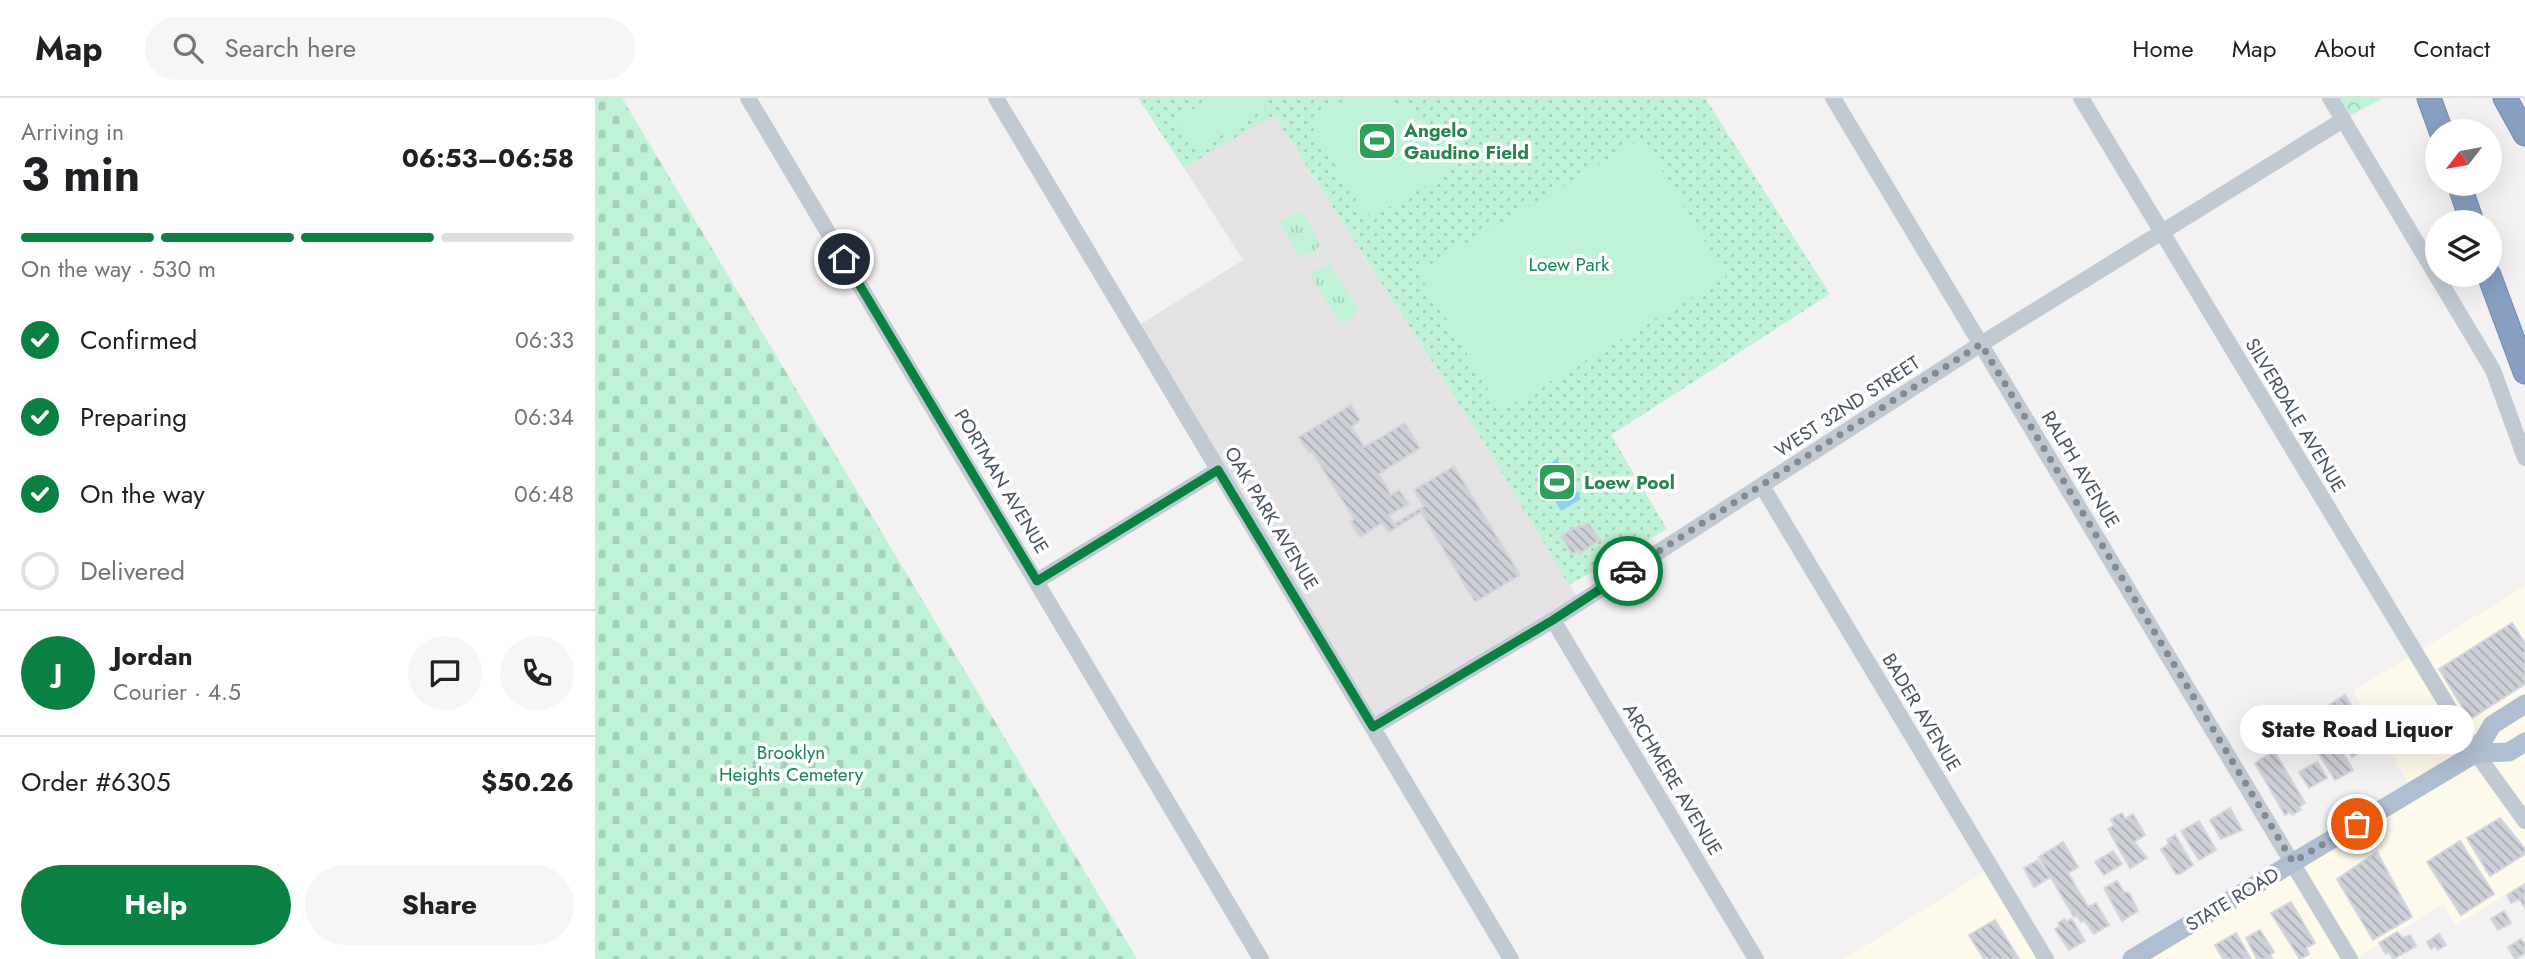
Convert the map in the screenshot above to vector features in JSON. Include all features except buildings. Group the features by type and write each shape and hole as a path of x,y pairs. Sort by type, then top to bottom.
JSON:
{"highway":[{"path":"2430,98 2437,119"},
{"path":"2505,98 2525,134"},
{"path":"2493,287 2525,372"}],"main road":[{"name":"STATE ROAD","path":"2476,753 2492,725 2525,704"},
{"name":"STATE ROAD","path":"2132,959 2476,753 2509,752 2525,742"}],"street":[{"name":"PORTMAN AVENUE","path":"748,98 1261,959"},
{"name":"OAK PARK AVENUE","path":"996,98 1511,959"},
{"name":"RALPH AVENUE","path":"1833,98 2350,959"},
{"name":"SILVERDALE AVENUE","path":"2081,98 2476,753 2525,821"},
{"path":"2330,98 2493,370 2525,458"},
{"name":"WEST 32ND STREET","path":"1373,727 1553,620 1981,344 2343,120"},
{"path":"1037,581 1218,470"},
{"name":"BADER AVENUE","path":"1762,486 2046,959"},
{"name":"ARCHMERE AVENUE","path":"1553,620 1756,959"}],"shaded area":[{"path":"1273,114 1484,443 1580,602 1373,727 1133,329 1243,260 1184,168"},
{"path":"2525,586 2525,883 2456,925 2443,904 2356,959 2147,959 2413,790 2353,691"},
{"path":"1991,868 2046,959 1844,959"}],"green space":[{"name":"Brooklyn Heights Cemetery","path":"595,98 622,98 1137,959 595,959"},
{"name":"Loew Park","path":"1138,98 1705,98 1830,294 1611,435 1667,529 1569,585 1484,443 1274,115 1184,168"},
{"path":"1211,98 1262,98 1267,107 1196,151 1177,120"},
{"name":"Angelo Gaudino Field","path":"1353,98 1381,99 1417,111 1451,172 1375,215 1364,213 1309,121 1326,108"},
{"path":"2330,98 2381,98 2381,99 2343,120"},
{"path":"1643,138 1726,277 1501,411 1418,272"},
{"path":"1299,212 1303,213 1320,243 1315,253 1299,255 1280,224"},
{"path":"1330,264 1358,308 1354,316 1340,323 1311,276 1314,271"}],"water":[{"name":"Loew Pool","path":"1557,459 1581,499 1561,511 1537,471"}],"way so far":[{"path":"1628,571 1981,344 2293,862 2357,824"}],"place":[{"name":"Angelo Gaudino Field","path":"1377,141"},
{"name":"Loew Pool","path":"1557,482"},
{"name":"State Road Liquor","path":"2357,824"}],"route":[{"path":"844,259 1037,581 1218,470 1373,727 1553,620 1628,571"}]}
